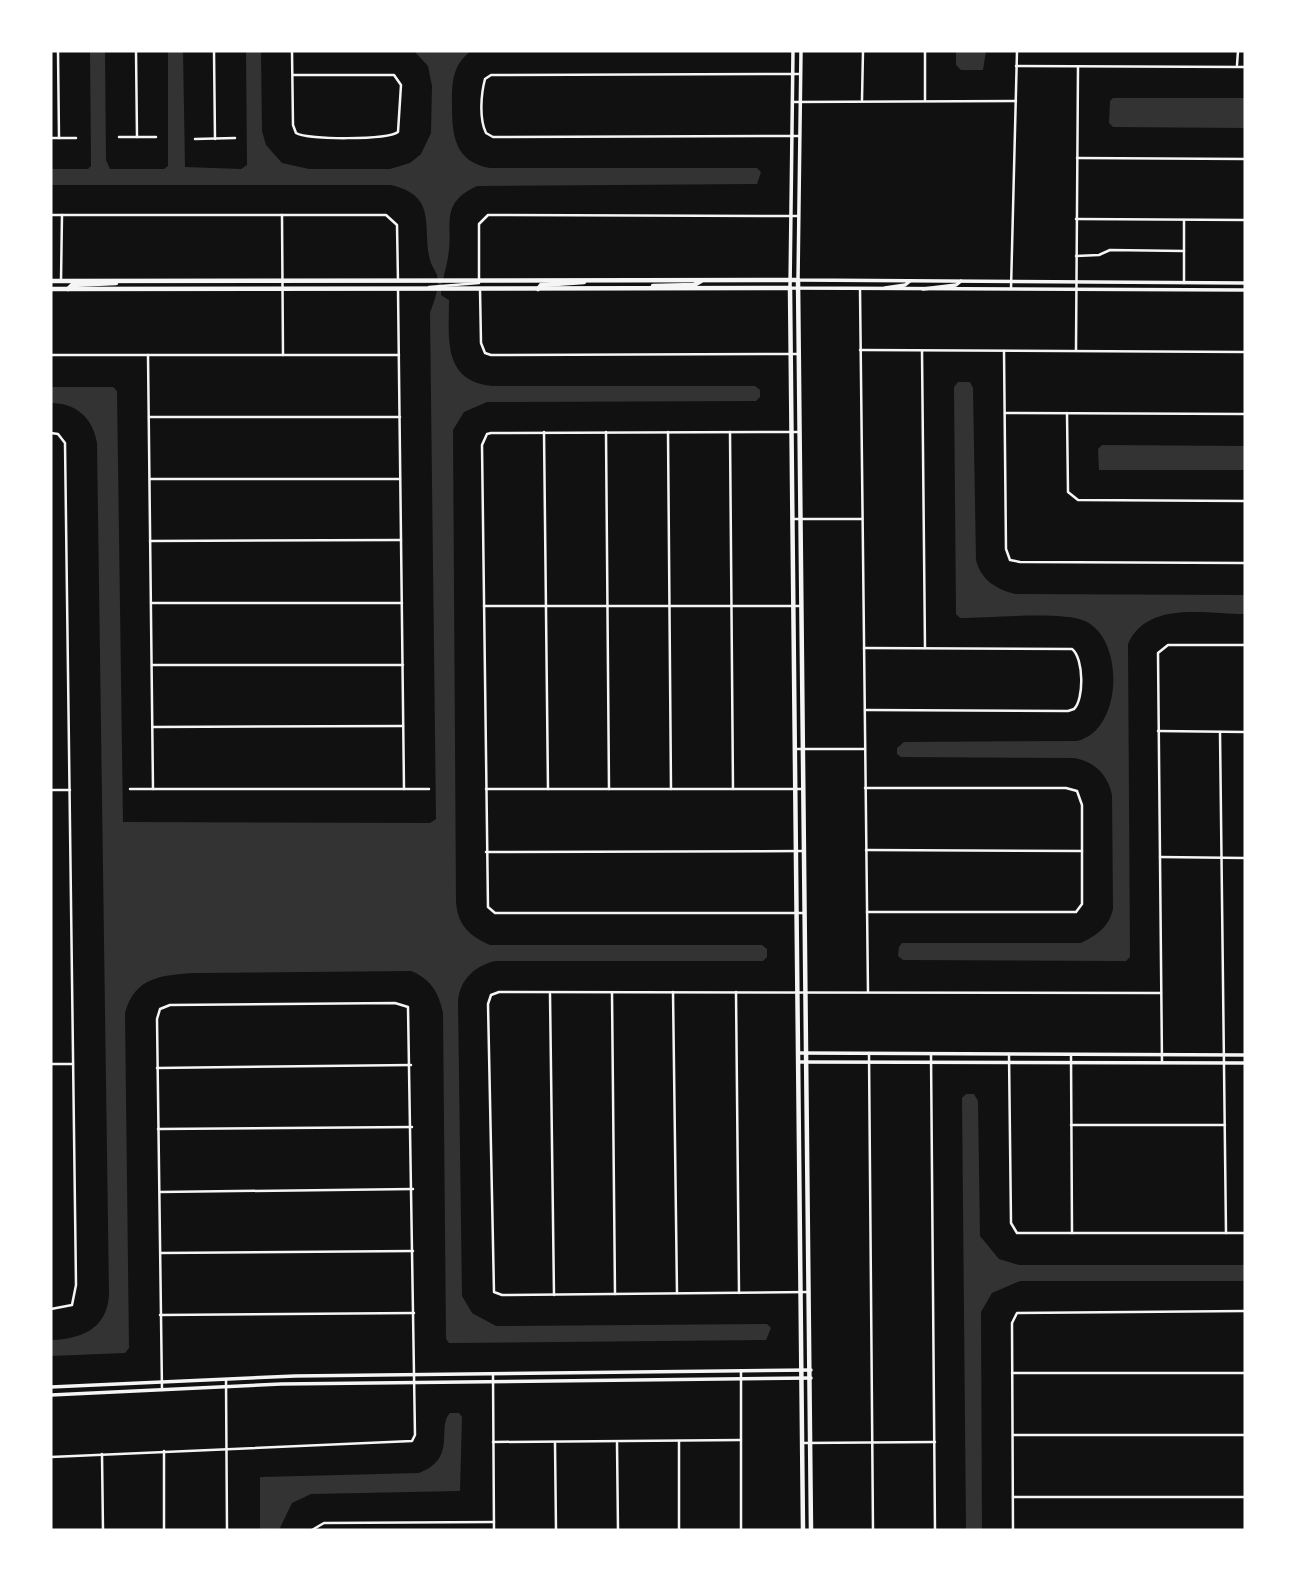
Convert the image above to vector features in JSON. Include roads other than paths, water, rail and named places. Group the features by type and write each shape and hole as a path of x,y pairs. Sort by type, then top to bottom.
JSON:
{"main road":[{"path":"51,285 61,281 798,280 811,1530"},
{"path":"68,289 72,285 110,285 124,281"},
{"path":"538,289 541,285 576,285 592,281"},
{"path":"646,288 659,285 694,285 701,281"},
{"path":"51,285 68,289 790,288 803,1530"}],"street":[{"path":"58,51 59,138"},
{"path":"136,51 137,137"},
{"path":"214,51 215,139"},
{"path":"292,51 293,75 296,133 305,137 390,137 398,132 401,85 398,78 384,75 293,75"},
{"path":"793,51 790,288 1245,290"},
{"path":"801,51 798,280 1245,284"},
{"path":"862,101 863,51"},
{"path":"925,51 925,101"},
{"path":"1011,290 1017,51"},
{"path":"1237,66 1238,51"},
{"path":"1016,66 1245,66"},
{"path":"1076,351 1078,66"},
{"path":"800,75 491,75 485,79 482,122 486,133 503,137 800,136"},
{"path":"792,102 1016,101"},
{"path":"119,137 156,137"},
{"path":"51,138 76,138"},
{"path":"195,139 235,138"},
{"path":"1077,158 1245,159"},
{"path":"51,215 386,215 395,220 398,281"},
{"path":"61,281 62,215"},
{"path":"282,215 283,355"},
{"path":"427,289 434,285 472,285 480,281 479,225 483,217 799,216"},
{"path":"1076,219 1245,220"},
{"path":"1184,220 1184,283"},
{"path":"1076,256 1098,255 1110,250 1184,251"},
{"path":"880,289 905,285 911,281"},
{"path":"921,290 956,285 961,281"},
{"path":"398,289 404,789"},
{"path":"480,289 481,343 485,353 798,354"},
{"path":"860,289 868,992"},
{"path":"860,351 1245,352"},
{"path":"922,351 925,648"},
{"path":"1004,351 1006,550 1010,560 1245,563"},
{"path":"51,355 399,355"},
{"path":"148,355 153,789"},
{"path":"1004,413 1245,414"},
{"path":"1067,414 1070,497 1078,500 1245,501"},
{"path":"149,417 400,417"},
{"path":"544,432 548,789"},
{"path":"606,432 610,789"},
{"path":"668,432 671,789"},
{"path":"730,432 733,789"},
{"path":"799,432 486,434 482,445 486,852 487,901 491,911 805,913"},
{"path":"51,433 63,438 70,790 75,1301 72,1305 51,1309"},
{"path":"150,479 400,479"},
{"path":"792,519 862,519"},
{"path":"150,541 401,540"},
{"path":"151,603 402,603"},
{"path":"484,606 801,606"},
{"path":"1163,1063 1157,657 1160,649 1168,645 1245,645"},
{"path":"864,648 1058,649 1077,652 1080,678 1078,706 1068,711 865,710"},
{"path":"152,665 402,664"},
{"path":"153,727 403,726"},
{"path":"1158,732 1245,732"},
{"path":"1220,732 1226,1233"},
{"path":"795,749 865,749"},
{"path":"866,788 1077,791 1081,800 1082,851 1080,908 1071,913 867,912"},
{"path":"130,789 429,789"},
{"path":"486,789 803,789"},
{"path":"51,790 70,790"},
{"path":"866,850 1082,851"},
{"path":"486,852 804,851"},
{"path":"1160,857 1245,858"},
{"path":"810,1292 502,1295 494,1292 488,1004 491,995 499,992 798,991 1161,993"},
{"path":"550,992 554,1295"},
{"path":"612,992 615,1294"},
{"path":"673,992 677,1293"},
{"path":"736,992 739,1293"},
{"path":"51,1457 412,1441 415,1434 415,1375 408,1006 395,1003 170,1005 160,1009 157,1019 157,1068 162,1390"},
{"path":"799,1053 1245,1055"},
{"path":"869,1054 873,1530"},
{"path":"931,1054 935,1530"},
{"path":"1009,1054 1012,1228 1022,1234 1245,1233"},
{"path":"1071,1054 1072,1233"},
{"path":"799,1062 1245,1063"},
{"path":"51,1064 73,1064"},
{"path":"157,1068 411,1065"},
{"path":"1071,1125 1225,1125"},
{"path":"158,1129 412,1127"},
{"path":"159,1192 412,1189"},
{"path":"160,1253 413,1251"},
{"path":"1013,1530 1013,1317 1026,1311 1245,1311"},
{"path":"160,1315 414,1313"},
{"path":"51,1387 226,1379 811,1370"},
{"path":"741,1371 741,1530"},
{"path":"1012,1373 1245,1373"},
{"path":"493,1374 494,1530"},
{"path":"51,1395 226,1387 811,1378"},
{"path":"226,1379 227,1530"},
{"path":"1013,1436 1245,1435"},
{"path":"494,1443 741,1440"},
{"path":"617,1441 618,1530"},
{"path":"679,1441 679,1530"},
{"path":"803,1443 935,1441"},
{"path":"555,1442 556,1530"},
{"path":"163,1451 164,1530"},
{"path":"102,1454 103,1530"},
{"path":"1013,1497 1245,1497"},
{"path":"313,1528 324,1523 494,1522"}]}
